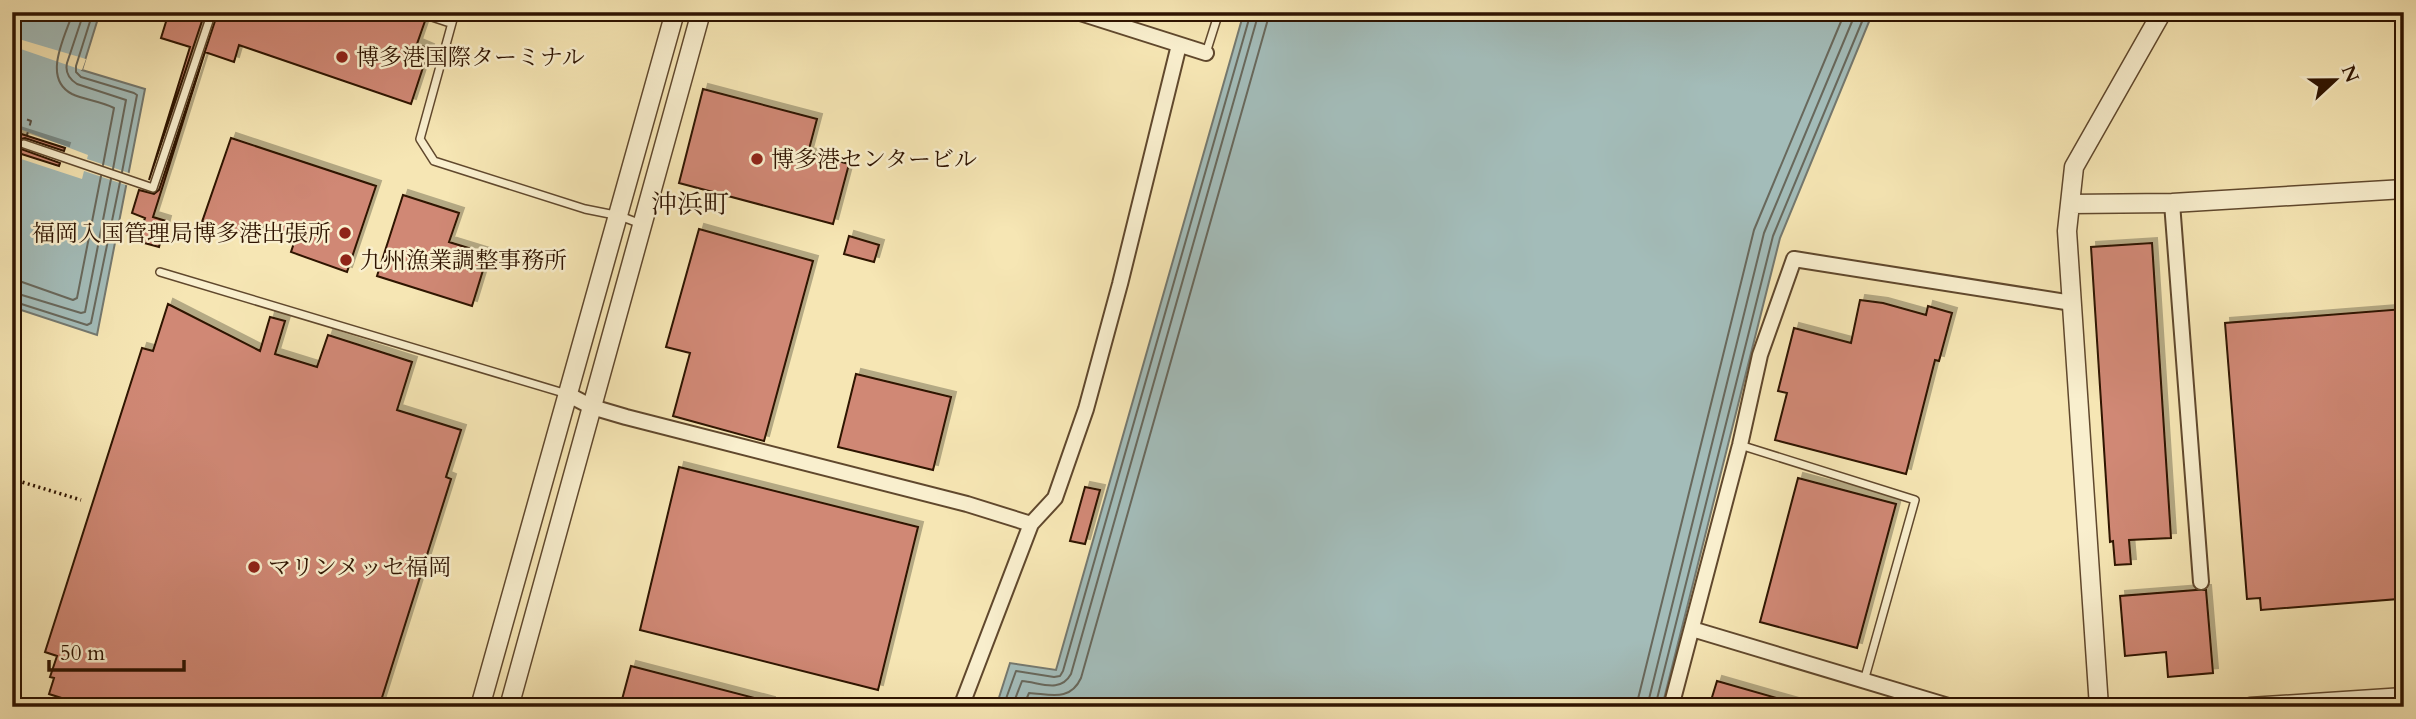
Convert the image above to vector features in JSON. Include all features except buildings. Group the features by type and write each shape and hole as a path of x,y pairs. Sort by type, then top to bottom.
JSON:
{"street":[{"path":"480,707 567,394 620,216 675,12"},
{"path":"509,707 701,12"},
{"path":"1077,12 1206,53"},
{"path":"2099,707 2067,231 2074,167 2162,12"},
{"path":"961,707 963,695 1031,524 1055,498 1086,410 1179,46"},
{"path":"2070,204 2172,203 2404,189"},
{"path":"2172,203 2201,582"},
{"path":"1671,707 1740,445 1760,355 1794,259 2072,303"},
{"path":"567,394 592,407 967,504 1031,524"},
{"path":"1692,629 1952,707"},
{"path":"2250,707 2404,697"}],"lane":[{"path":"24,144 153,188 212,12"},
{"path":"417,12 450,23"},
{"path":"455,12 420,139 434,161 643,225"},
{"path":"1206,53 1219,12"},
{"path":"160,272 567,394"},
{"path":"1740,445 1915,500 1864,681"}],"path":[{"path":"12,479 81,500"}],"water":[{"path":"12,12 100,12 82,70 145,89 97,335 12,307"},
{"path":"1244,12 1873,12 1780,238 1662,707 996,707 1010,663 1056,670"}],"pier":[{"path":"12,37 86,59 82,70 12,46"},
{"path":"12,126 88,155 87,159 132,174 129,186 84,171 82,179 12,156"}],"ferry route":[{"path":"12,114 31,121 25,142"}],"place":[{"name":"博多港国際ターミナル","path":"342,57"},
{"name":"博多港センタービル","path":"757,159"},
{"name":"福岡入国管理局博多港出張所","path":"345,233"},
{"name":"九州漁業調整事務所","path":"346,260"},
{"name":"マリンメッセ福岡","path":"254,567"}],"district":[{"name":"沖浜町","path":"690,204"}]}
